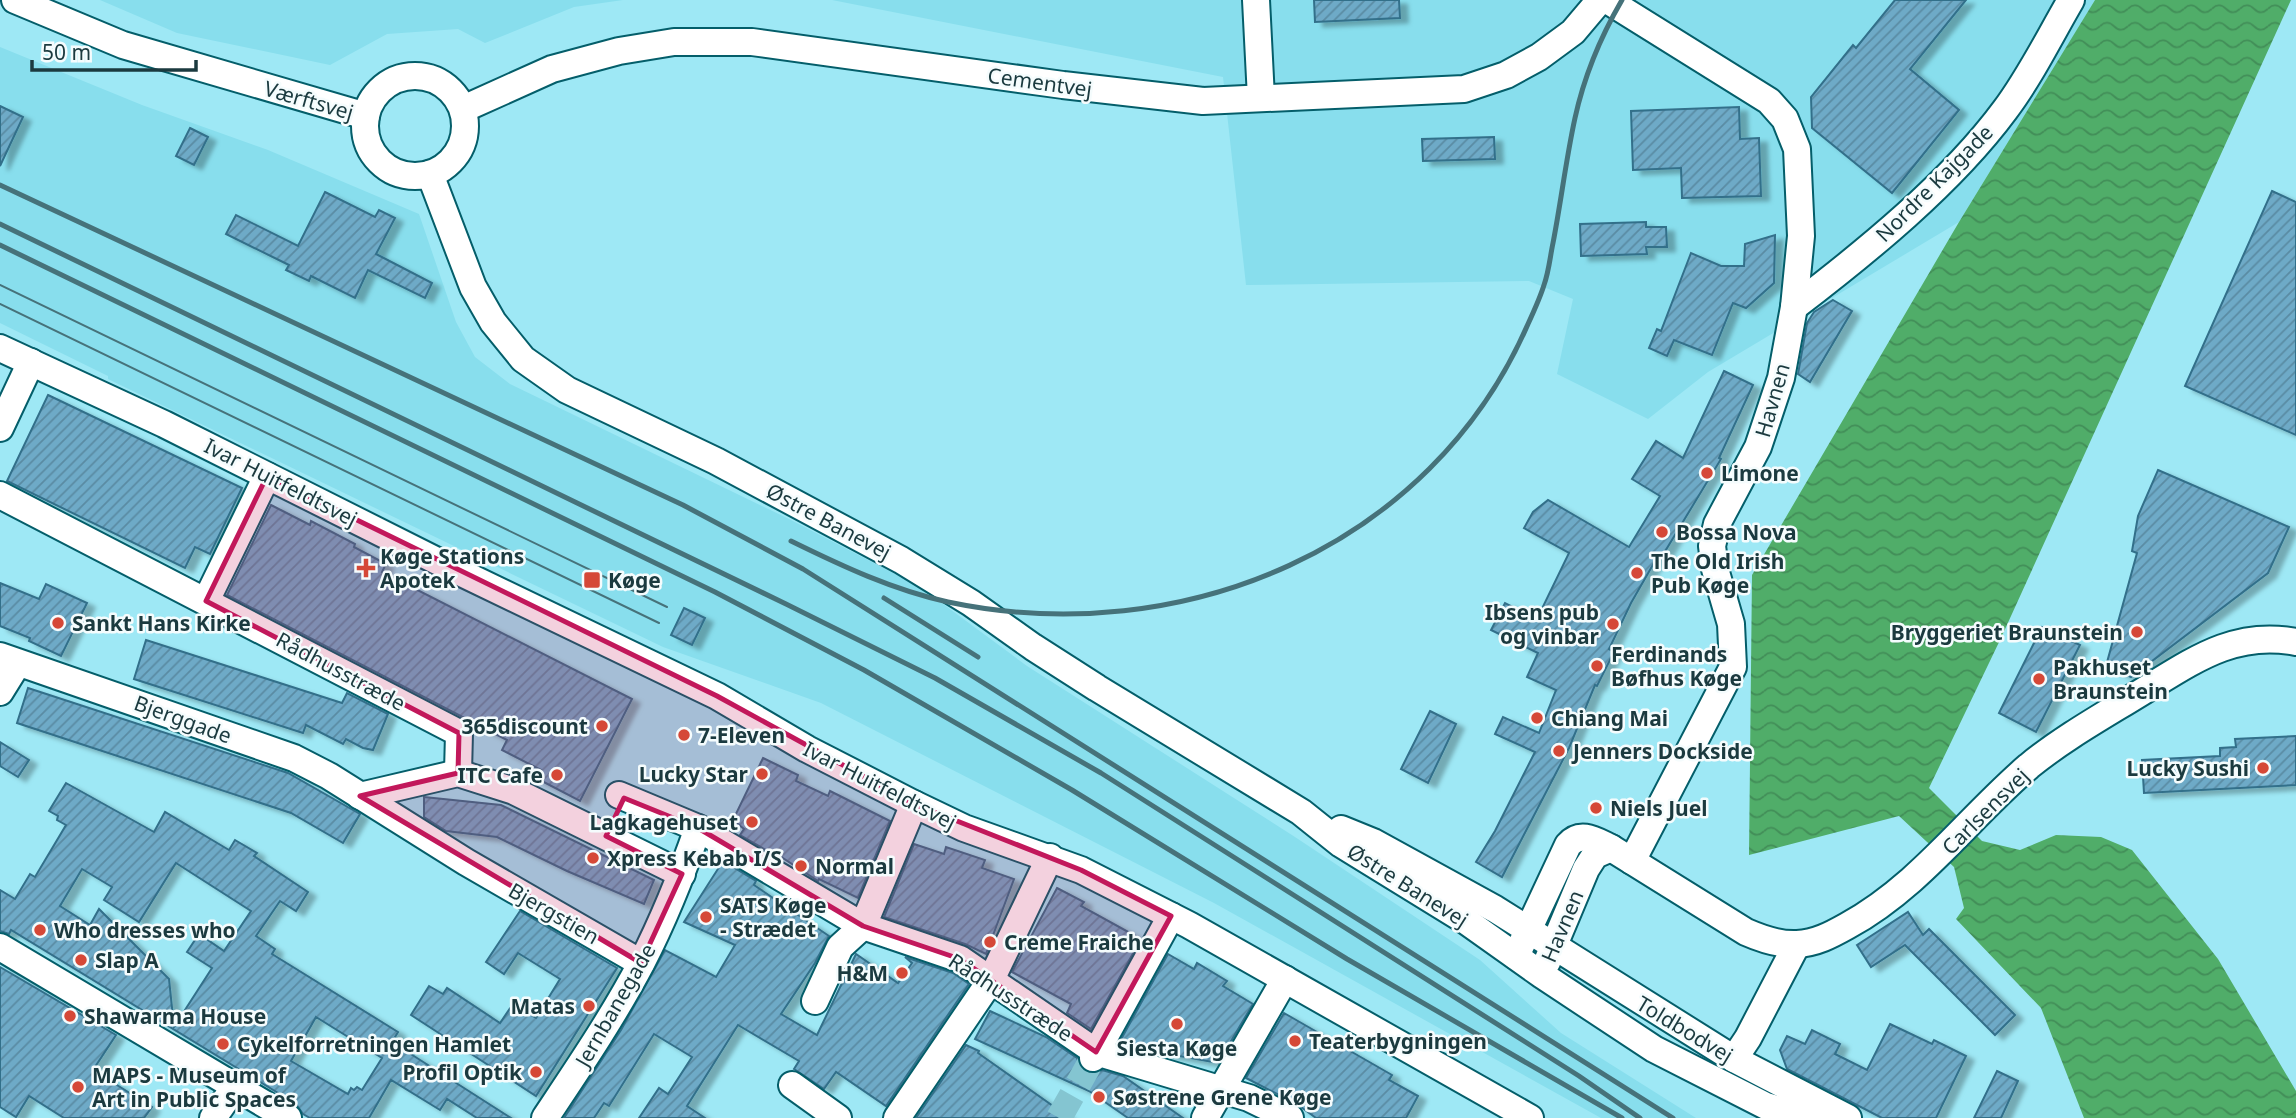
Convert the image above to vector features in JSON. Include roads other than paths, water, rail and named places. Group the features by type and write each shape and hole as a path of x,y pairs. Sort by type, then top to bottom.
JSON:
{"street":[{"name":"Værftsvej","path":"15,0 123,45 366,116"},
{"path":"1256,0 1261,98"},
{"name":"Cementvej","path":"463,109 552,69 618,51 674,43 752,42 1139,95 1203,101 1464,89 1506,75 1539,57 1573,32 1600,0"},
{"name":"Havnen","path":"1608,0 1769,102 1785,119 1797,149 1801,236 1794,307 1781,378 1758,447 1717,524 1712,546 1715,569 1731,624 1733,667 1621,855"},
{"name":"Nordre Kajgade","path":"1794,307 1853,262 1982,139 2007,108 2071,0"},
{"path":"414,76 430,78 455,95 463,109 466,126 463,143 456,157 444,168 430,174 413,176 396,173 382,163 371,150 366,133 366,116 372,100 383,88 398,79 414,76"},
{"name":"Østre Banevej","path":"430,174 473,287 493,322 523,359 568,390 716,461 901,560 971,603 1097,688 1301,812 1341,844 1466,921 1516,956"},
{"name":"Ivar Huitfeldtsvej","path":"0,348 164,424 447,566 717,696 807,749 914,804 964,828 1081,870 1171,916 1530,1118"},
{"path":"0,428 30,362"},
{"path":"206,601 267,475"},
{"name":"Rådhusstræde","path":"0,495 459,733 458,773"},
{"name":"Carlsensvej","path":"1797,944 1824,939 1872,912 1931,864 2011,783 2052,748 2195,659 2231,643 2268,640 2296,642"},
{"path":"0,692 9,659"},
{"name":"Bjerggade","path":"9,659 295,758 466,862"},
{"path":"360,796 458,773 514,791 606,836 679,880"},
{"name":"Rådhusstræde","path":"606,836 622,796 698,828 863,926 960,958 1095,1055 1248,1098 1290,1118"},
{"path":"815,1001 840,947 863,926 914,804"},
{"name":"Østre Banevej","path":"1301,812 1373,842 1529,930"},
{"name":"Jernbanegade","path":"545,1118 596,1042 641,963 679,880 698,828"},
{"name":"Havnen","path":"1516,956 1563,855 1574,839 1588,837 1746,932 1776,942 1797,944"},
{"name":"Havnen","path":"1542,975 1586,869 1595,855 1621,855"},
{"path":"897,1118 992,980 1050,857"},
{"name":"Bjergstien","path":"466,862 641,963"},
{"path":"1095,1055 1105,1032 1171,916"},
{"name":"Toldbodvej","path":"1529,930 1553,948 1734,1059 1848,1118"},
{"path":"1734,1059 1748,1038 1797,944"},
{"path":"0,947 288,1118"},
{"name":"Toldbodvej","path":"1516,956 1654,1049 1766,1106 1807,1118"},
{"path":"1205,1118 1285,979"},
{"path":"792,1086 838,1118"},
{"path":"213,1118 233,1087"}],"water":[{"path":"2095,0 2291,0 2001,638 1929,788 1982,841 2020,850 2056,835 2101,837 2132,850 2218,959 2296,1091 2296,1118 2084,1118 2041,1008 1956,919 1964,908 1954,867 1899,816 1749,855 1752,575 1959,222"}],"tunnel":[{"path":"1059,1118 1093,1058"}],"tram line":[{"path":"0,285 667,607"},
{"path":"0,304 659,623"}],"railway":[{"path":"791,541 888,584 948,602 1036,613 1124,611 1209,595 1289,565 1364,523 1429,469 1485,402 1528,324 1547,274 1583,87 1594,57 1622,0"},
{"path":"0,185 683,505 803,569 1673,1118"},
{"path":"0,224 935,678 1101,773 1579,1076 1640,1118"},
{"path":"0,245 715,592 864,670 1072,790 1347,959 1622,1118"},
{"path":"884,598 978,657"}],"place":[{"name":"Limone","path":"1707,473"},
{"name":"Bossa Nova","path":"1662,532"},
{"name":"Køge Stations Apotek","path":"366,568"},
{"name":"The Old Irish Pub Køge","path":"1637,573"},
{"name":"Køge","path":"592,580"},
{"name":"Sankt Hans Kirke","path":"58,623"},
{"name":"Ibsens pub og vinbar","path":"1613,624"},
{"name":"Bryggeriet Braunstein","path":"2137,632"},
{"name":"Ferdinands Bøfhus Køge","path":"1597,666"},
{"name":"Pakhuset Braunstein","path":"2039,679"},
{"name":"Chiang Mai","path":"1537,718"},
{"name":"365discount","path":"602,726"},
{"name":"7-Eleven","path":"684,735"},
{"name":"Jenners Dockside","path":"1559,751"},
{"name":"Lucky Sushi","path":"2263,768"},
{"name":"Lucky Star","path":"762,774"},
{"name":"ITC Cafe","path":"557,775"},
{"name":"Niels Juel","path":"1596,808"},
{"name":"Lagkagehuset","path":"752,822"},
{"name":"Xpress Kebab I/S","path":"593,858"},
{"name":"Normal","path":"801,866"},
{"name":"SATS Køge - Strædet","path":"706,917"},
{"name":"Who dresses who","path":"40,930"},
{"name":"Creme Fraiche","path":"990,942"},
{"name":"Slap A","path":"81,960"},
{"name":"H&M","path":"902,973"},
{"name":"Matas","path":"589,1006"},
{"name":"Shawarma House","path":"70,1016"},
{"name":"Siesta Køge","path":"1177,1024"},
{"name":"Teaterbygningen","path":"1295,1041"},
{"name":"Cykelforretningen Hamlet","path":"223,1044"},
{"name":"Profil Optik","path":"536,1072"},
{"name":"MAPS - Museum of Art in Public Spaces","path":"78,1087"},
{"name":"Søstrene Grene Køge","path":"1099,1097"}]}
